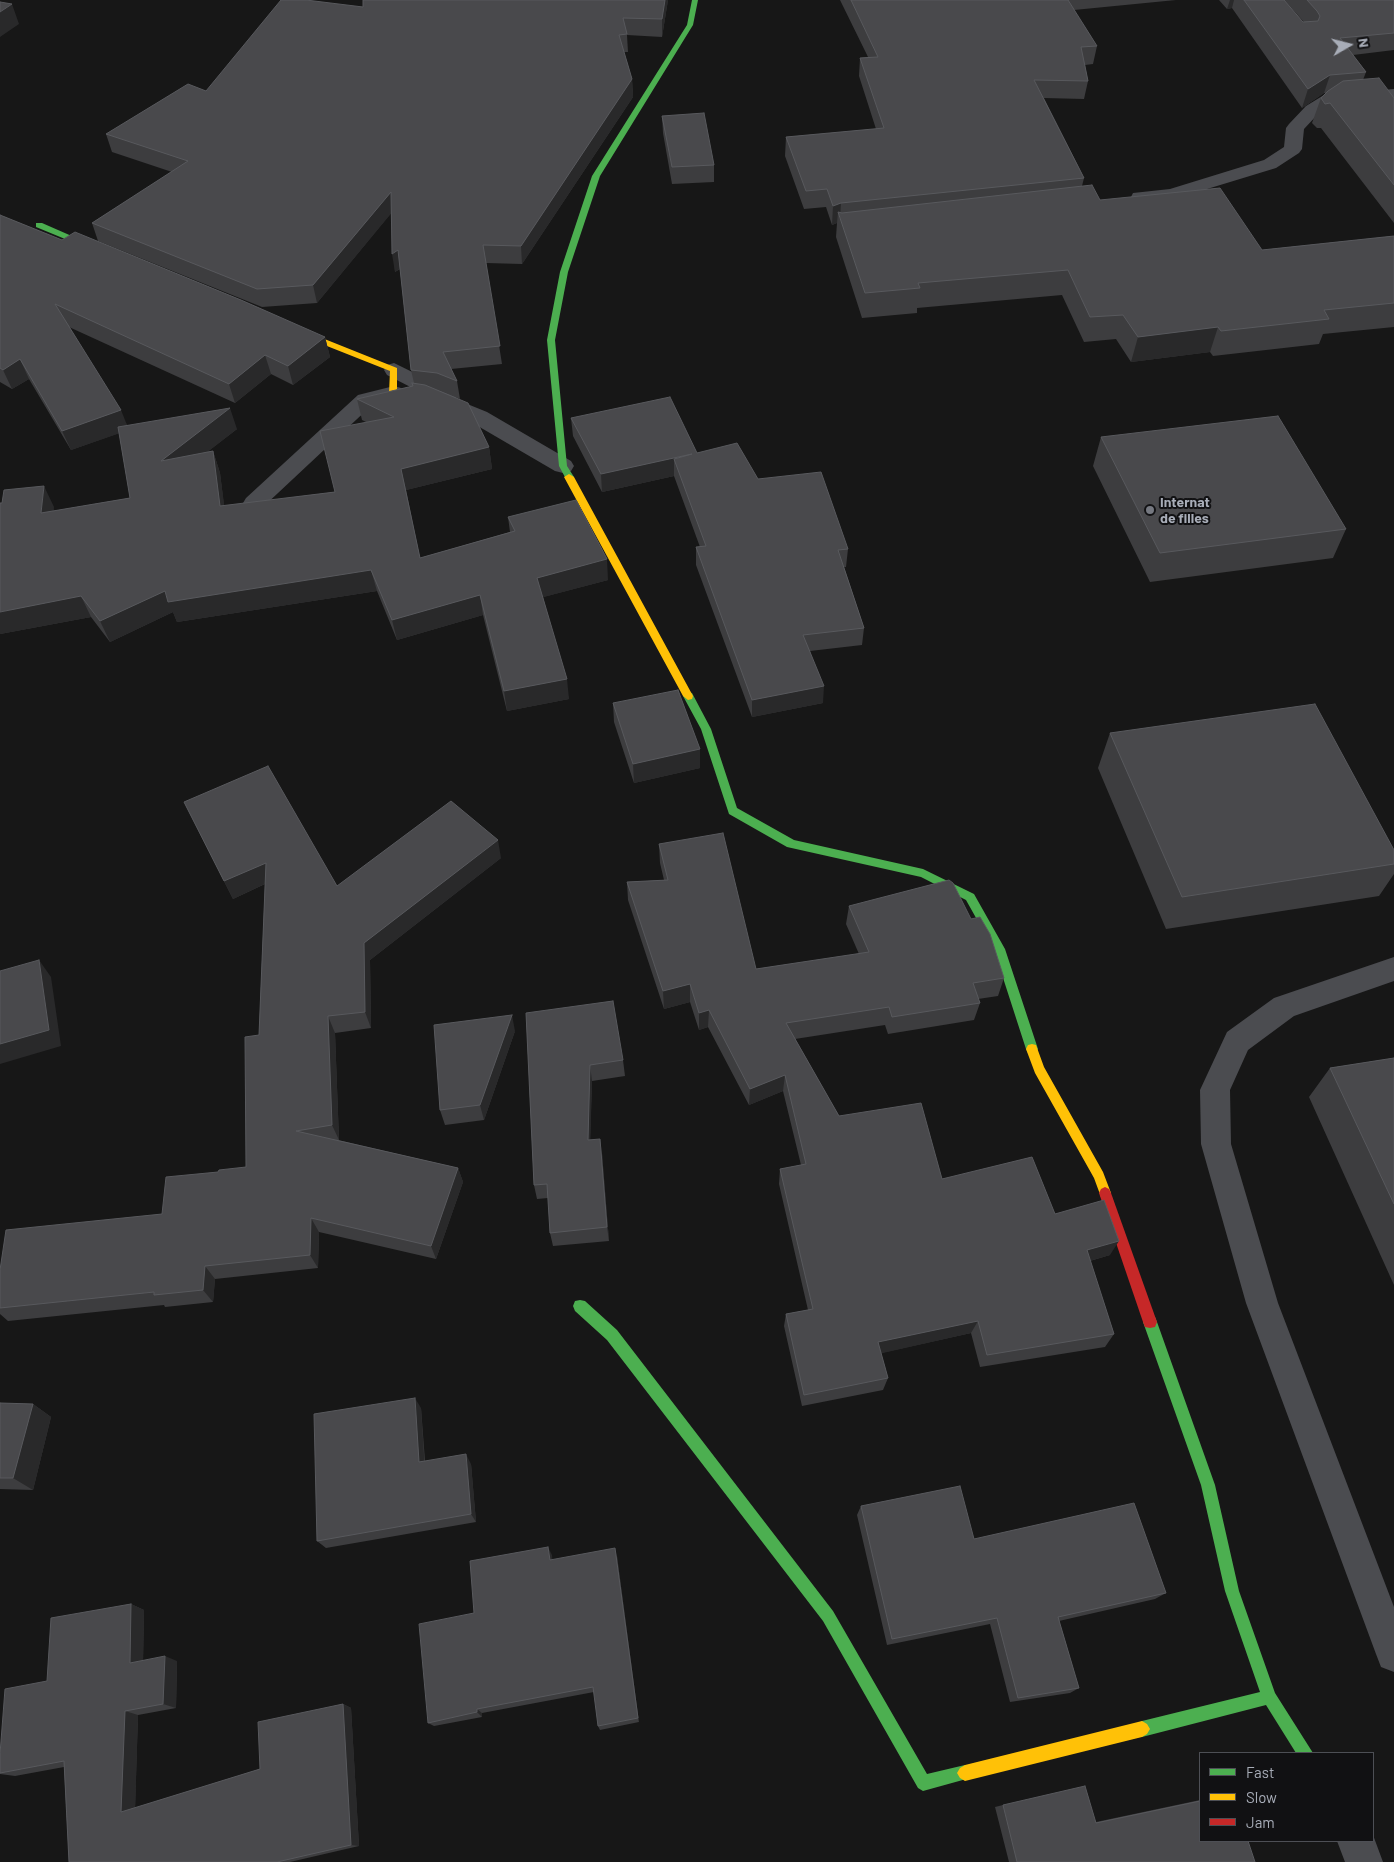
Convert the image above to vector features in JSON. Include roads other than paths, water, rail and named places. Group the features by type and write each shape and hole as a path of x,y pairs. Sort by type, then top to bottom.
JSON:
{"street":[{"path":"695,0 690,25 596,176 564,272 551,340 563,466 706,729 733,811 791,844 923,873 970,897 999,949 1039,1069 1099,1176 1208,1484 1232,1591 1269,1697 1304,1752"},
{"path":"1122,199 1171,194 1270,164 1293,149 1295,128 1312,110 1330,99 1394,94"},
{"path":"39,226 112,255"},
{"path":"285,326 394,370 532,442 563,466"},
{"path":"393,393 394,370"},
{"path":"254,503 365,400 393,393 432,398 479,417 563,466"},
{"path":"1394,968 1284,1007 1237,1041 1215,1090 1216,1144 1262,1303 1394,1654"},
{"path":"580,1306 612,1335 828,1616 923,1783 1269,1697"},
{"path":"1356,1842 1364,1862"}],"place":[{"name":"Internat de filles","path":"1150,510"}]}
